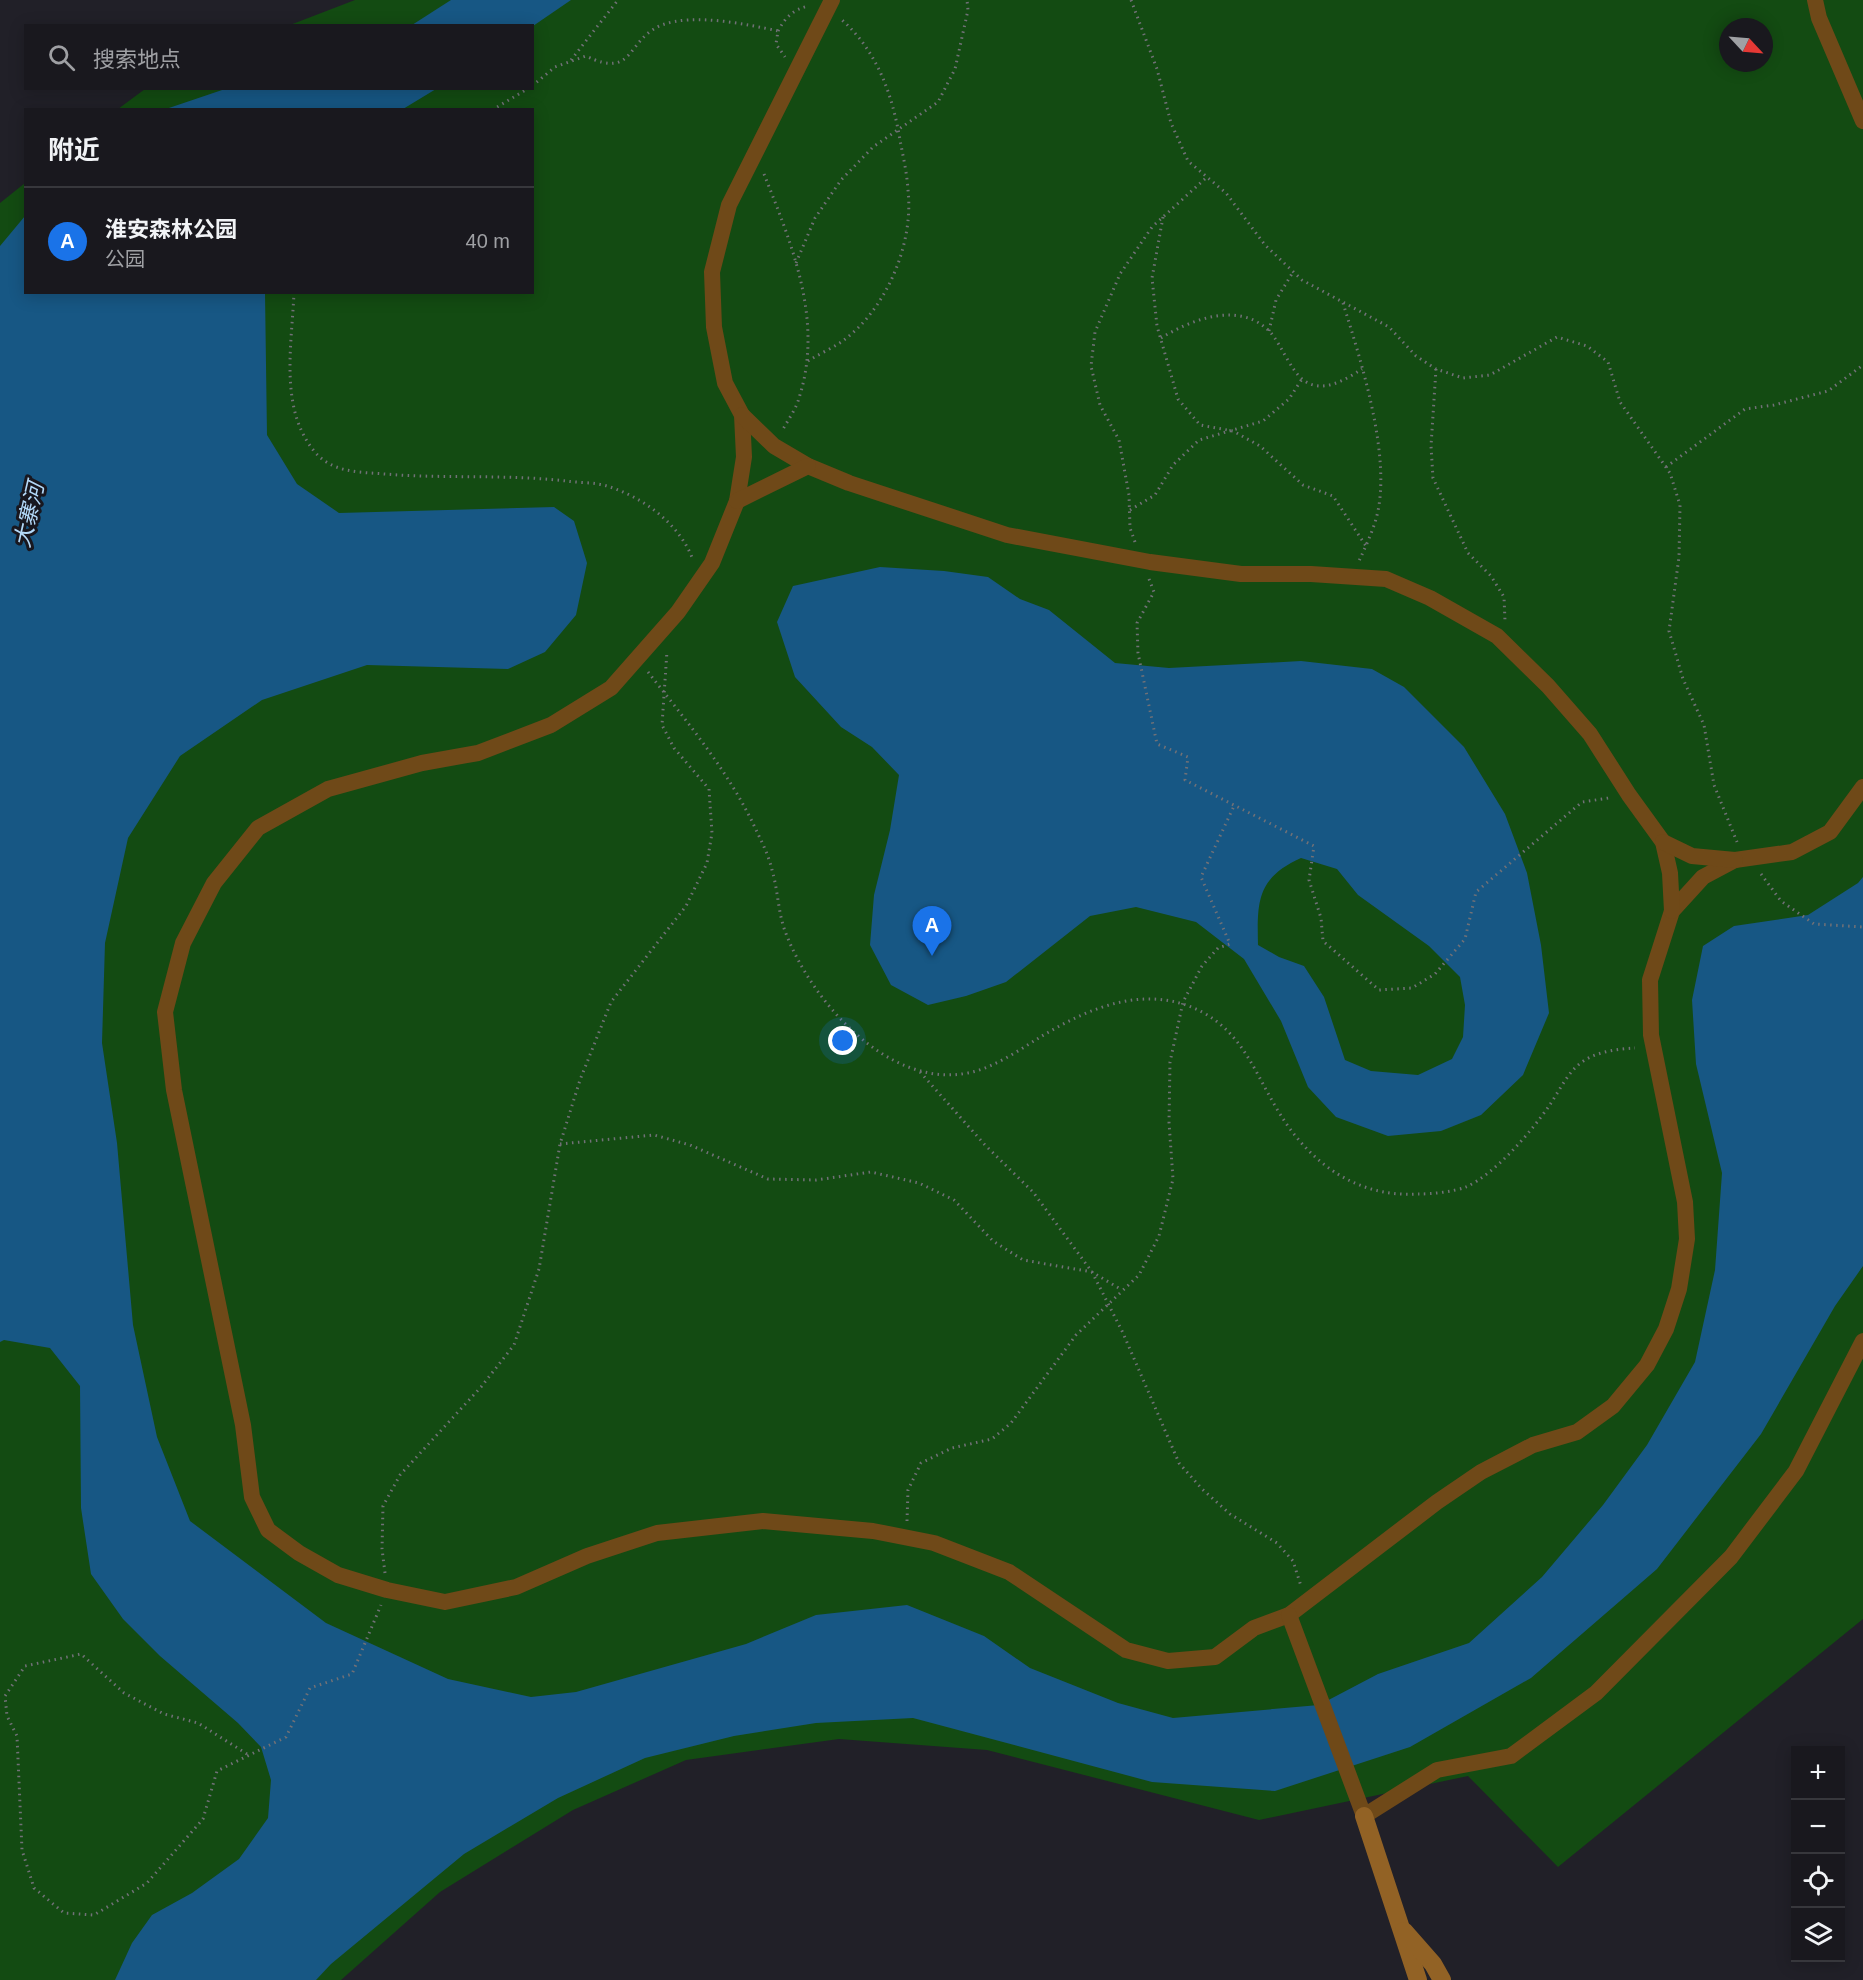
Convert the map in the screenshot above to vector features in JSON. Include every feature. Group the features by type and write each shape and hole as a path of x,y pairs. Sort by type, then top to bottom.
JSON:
{"street":[{"path":"1815,0 1819,18 1863,121"},
{"path":"742,415 744,457 737,501 712,563 669,625 611,688 551,725 478,753 422,763 328,789 258,828 214,883 183,943 165,1012 174,1090 243,1425 252,1497 268,1530 299,1553 338,1575 387,1590 445,1602 516,1587 587,1556 657,1533 763,1521 873,1531 934,1543 1009,1572 1126,1650 1168,1661 1215,1657 1254,1628 1289,1615 1437,1502 1481,1472 1533,1445 1577,1432 1613,1406 1647,1365 1666,1329 1679,1289 1687,1239 1685,1202 1653,1047 1650,980 1672,910 1670,873 1663,842 1629,795 1590,734 1548,686 1497,636 1430,598 1386,579 1241,574 1142,560 1007,535 849,483 808,466 774,446 742,415 725,383 714,327 712,272 729,205 830,4"},
{"path":"737,501 808,466"},
{"path":"1663,842 1692,856 1743,859 1792,852 1830,832 1863,787"},
{"path":"1672,910 1703,878 1743,859"},
{"path":"1364,1816 1437,1770 1511,1756 1596,1693 1731,1557 1796,1470 1863,1341"},
{"path":"1289,1615 1364,1816 1418,1980"},
{"path":"1399,1925 1433,1964 1442,1980"}],"path":[{"path":"570,61 618,0"},
{"path":"796,263 815,218 841,180 873,147 897,127 938,102 955,69 968,10 967,0"},
{"path":"1131,0 1157,69 1171,123 1188,161 1226,194 1265,244 1302,280 1389,327 1416,356 1436,369 1462,378 1490,375 1557,337 1587,346 1608,362 1620,402 1666,467 1680,505 1679,557 1669,631 1683,679 1704,725 1714,785 1743,859 1781,901 1814,924 1863,927"},
{"path":"799,65 786,58 776,44 777,31 785,18 800,8 830,4 859,35 882,72 897,127 909,192 905,242 892,275 869,316 844,340 808,361"},
{"path":"534,84 555,67 586,56 605,66 618,64 662,25 698,20 777,31"},
{"path":"495,108 526,90"},
{"path":"755,152 796,263 808,322 808,361 799,400 774,446"},
{"path":"1207,177 1152,227 1120,274 1095,332 1091,366 1100,405 1119,440 1130,510 1130,528 1154,592 1137,623 1138,653 1157,744 1188,757 1185,780 1314,846 1309,880 1322,918 1323,941 1379,990 1412,988 1436,974 1465,939 1476,892 1582,802 1629,795"},
{"path":"1164,216 1152,278 1161,338 1178,399 1200,424 1233,431 1260,446 1303,485 1333,496 1366,546"},
{"path":"1269,331 1276,300 1293,272"},
{"path":"294,294 290,384 298,422 315,452 340,470 409,476 537,477 606,486 638,500 672,524 689,548 695,567 696,586"},
{"path":"1343,302 1362,369 1382,465 1377,518 1353,577"},
{"path":"1161,338 1179,327 1209,316 1241,315 1269,331 1302,379 1321,387 1344,381 1362,369"},
{"path":"1666,467 1745,409 1774,405 1828,391 1863,365"},
{"path":"1436,369 1431,446 1433,478 1468,553 1491,576 1504,597 1505,644"},
{"path":"1130,510 1155,495 1173,465 1199,440 1263,421 1288,399 1302,379"},
{"path":"247,1754 198,1723 164,1714 124,1693 81,1654 25,1666 5,1696 7,1716 17,1736 22,1850 34,1888 64,1913 94,1915 147,1883 203,1819 216,1771 286,1737 310,1688 352,1674 387,1590 382,1549 383,1506 400,1475 482,1387 514,1345 539,1269 560,1144 580,1080 611,1002 686,906 707,863 712,833 710,789 674,748 662,724 666,695 666,652 669,642"},
{"path":"638,659 723,774 756,829 772,868 784,929 807,980 837,1016 880,1052 920,1072 985,1145 1032,1192 1092,1272 1109,1303 1179,1463 1202,1489 1230,1514 1277,1543 1293,1561 1306,1602"},
{"path":"906,1537 908,1490 921,1462 952,1448 992,1438 1011,1423 1076,1335 1139,1275 1159,1236 1173,1179 1169,1122 1170,1062 1183,1002 1202,966 1218,948 1230,944 1202,877 1234,806"},
{"path":"920,1072 967,1073 1005,1059 1058,1027 1112,1004 1155,997 1183,1002 1222,1024 1255,1065 1276,1108 1311,1152 1341,1179 1379,1192 1418,1194 1465,1187 1503,1160 1538,1123 1578,1065 1610,1050 1653,1047"},
{"path":"560,1144 654,1135 690,1145 768,1179 816,1180 871,1172 919,1182 954,1200 993,1241 1023,1260 1092,1272 1122,1290"}],"green space":[{"path":"355,0 1863,0 1863,1619 1558,1867 1468,1776 1259,1820 987,1750 839,1739 686,1760 573,1810 440,1892 341,1980 0,1980 0,203 24,184 24,294 534,294 534,108 119,108 144,90 534,90 534,24 293,24"}],"water":[{"path":"451,0 571,0 534,25 414,24"},
{"path":"222,90 434,90 405,108 169,108"},
{"name":"大寨河","path":"24,217 24,294 265,294 267,435 297,484 339,513 554,507 574,521 587,563 576,615 545,652 508,669 367,665 262,700 180,756 128,838 105,943 102,1043 117,1143 133,1325 157,1437 190,1521 326,1623 448,1679 531,1697 576,1692 746,1644 816,1615 907,1605 984,1636 1030,1668 1118,1703 1173,1718 1319,1705 1378,1674 1469,1643 1542,1577 1603,1505 1647,1445 1695,1362 1715,1270 1722,1173 1696,1064 1692,1000 1703,946 1734,926 1808,915 1858,883 1863,877 1863,1266 1835,1306 1761,1434 1657,1569 1531,1678 1410,1747 1275,1791 1152,1782 913,1718 816,1723 734,1736 645,1758 558,1798 464,1854 331,1964 316,1980 115,1980 132,1943 152,1915 192,1893 239,1859 268,1818 271,1780 261,1747 238,1723 160,1656 123,1619 91,1574 81,1508 80,1386 50,1348 4,1340 0,1342 0,246"},
{"path":"880,567 944,571 988,577 1020,599 1049,610 1115,663 1169,668 1301,661 1372,669 1404,687 1464,747 1505,814 1527,873 1541,945 1549,1013 1523,1075 1481,1115 1441,1131 1388,1136 1336,1117 1308,1087 1281,1021 1244,959 1196,922 1136,907 1090,916 1006,982 966,996 928,1005 891,985 870,945 874,895 890,830 899,775 872,747 841,727 795,677 777,622 793,586","holes":["1301,858 1337,869 1358,895 1429,946 1460,977 1465,1005 1463,1037 1452,1059 1418,1075 1371,1071 1345,1060 1324,997 1304,966 1279,957 1258,945 1260,903 1263,892 1276,874"]}],"place":[{"name":"淮安森林公园","path":"932,956"}]}
